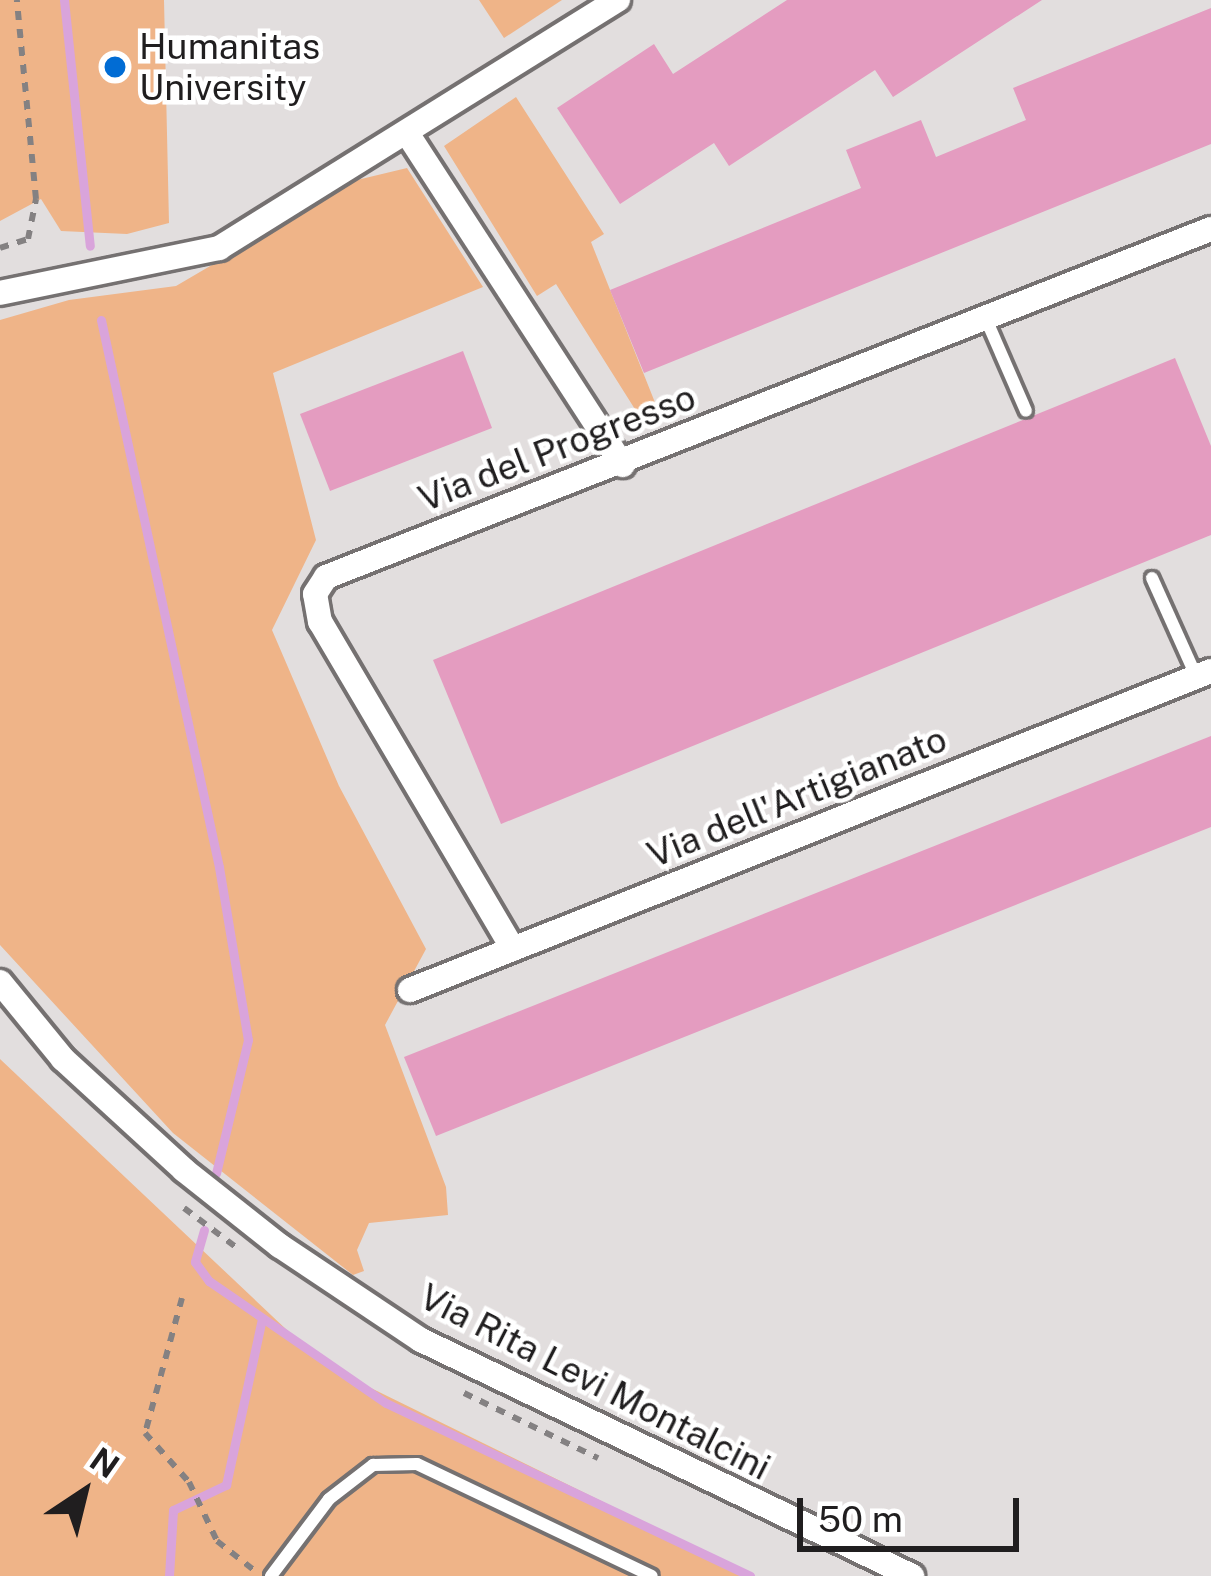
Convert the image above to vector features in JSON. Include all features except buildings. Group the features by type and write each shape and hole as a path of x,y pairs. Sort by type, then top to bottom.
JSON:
{"street":[{"path":"0,293 219,248 618,0"},
{"path":"407,133 622,465"},
{"name":"Via del Progresso","path":"513,949 320,622 315,594 351,564 622,465 1211,229"},
{"name":"Via dell'Artigianato","path":"410,990 1204,674"},
{"name":"Via Rita Levi Montalcini","path":"0,982 63,1059 184,1170 280,1246 421,1340 912,1576"}],"lane":[{"path":"986,317 1026,411"},
{"path":"1152,578 1204,674"},
{"path":"271,1576 329,1499 373,1465 395,1464 416,1464 652,1576"}],"path":[{"path":"0,248 28,238 37,199 16,0"},
{"path":"190,1214 224,1241"},
{"path":"182,1298 145,1433 189,1482 217,1541 262,1576"}],"shaded area":[{"name":"Humanitas University","path":"0,0 164,0 169,223 127,234 61,231 41,199 0,221"},
{"path":"479,0 562,0 504,38"},
{"path":"516,97 604,234 591,242 658,410 638,414 556,284 537,296 444,146"},
{"path":"407,168 483,287 273,373 316,540 272,630 339,786 426,949 385,1025 446,1187 448,1215 369,1223 357,1250 364,1271 353,1275 173,1133 0,945 0,320 69,300 176,286 357,180"},
{"path":"0,1059 324,1365 754,1576 0,1576"}],"waterway":[{"path":"64,0 90,246"},
{"path":"101,320 219,867 248,1040 216,1173"},
{"path":"204,1230 195,1262 209,1281 386,1403 750,1576"},
{"path":"169,1576 173,1510 226,1485 262,1319"}],"place":[{"name":"Humanitas University","path":"115,67"}]}
